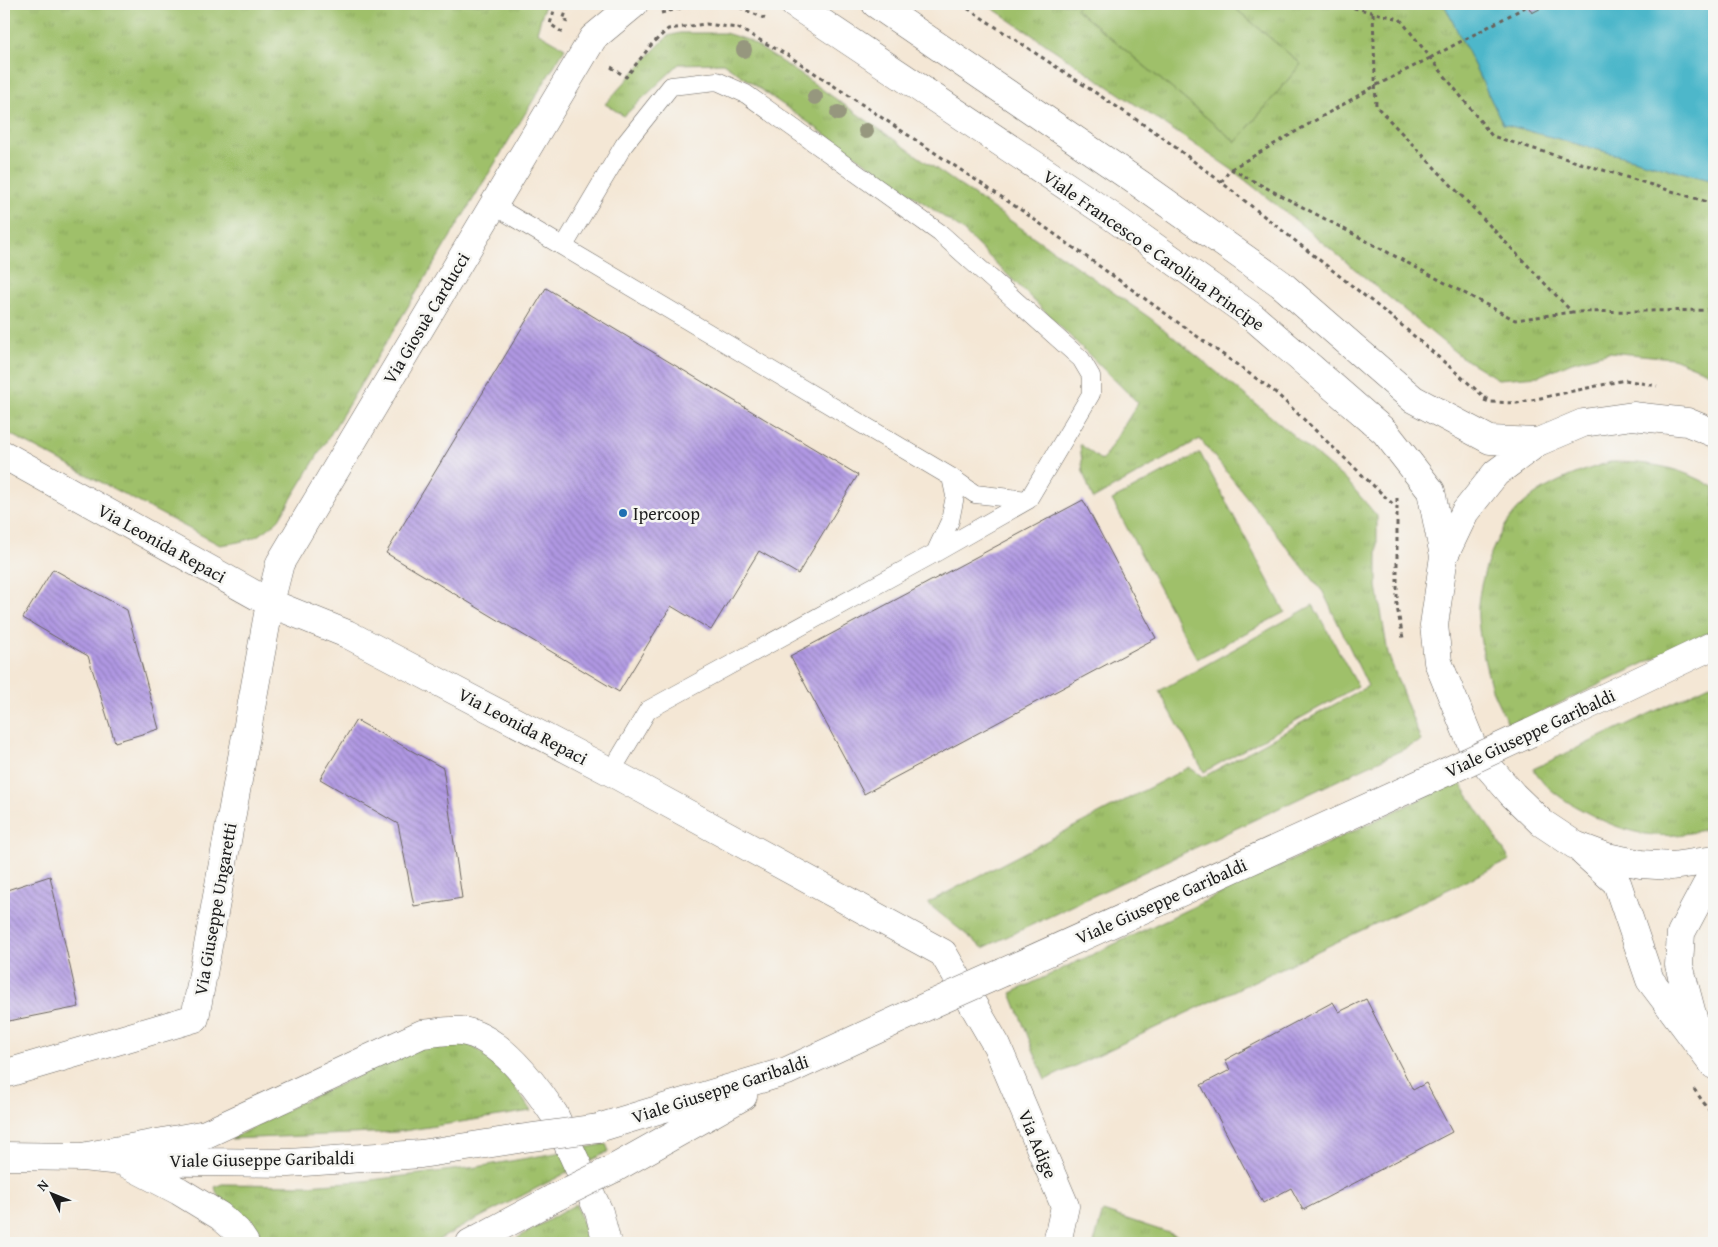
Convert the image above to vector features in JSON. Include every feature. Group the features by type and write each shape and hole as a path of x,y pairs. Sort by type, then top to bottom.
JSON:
{"street":[{"name":"Via Giosuè Carducci","path":"270,603 280,563 590,43 601,4"},
{"name":"Via Giosuè Carducci","path":"590,43 634,4"},
{"name":"Viale Francesco e Carolina Principe","path":"794,4 1111,216 1253,317 1385,432 1431,490 1444,556"},
{"path":"876,4 1140,184 1281,284 1413,399 1490,440 1538,442"},
{"path":"1708,1056 1650,980 1617,883 1575,845 1542,823 1513,795 1474,750 1438,662 1434,625 1444,556 1465,512 1496,473 1538,442 1583,423 1633,416 1687,422 1714,433"},
{"name":"Via Leonida Repaci","path":"4,455 270,603 347,634 611,772 943,953 997,1046"},
{"name":"Via Giuseppe Ungaretti","path":"4,1074 195,1018 270,603"},
{"name":"Viale Giuseppe Garibaldi","path":"4,1156 121,1161 289,1163 421,1154 598,1128 788,1071 1446,772 1714,645"},
{"path":"1575,845 1607,857 1641,864 1672,866 1714,860"},
{"path":"1708,1056 1679,965 1681,933 1706,886 1714,877"},
{"path":"82,1158 206,1134 422,1034 462,1032 491,1042 514,1064 548,1104 599,1212 607,1243"},
{"name":"Via Adige","path":"997,1046 1064,1206 1057,1243"},
{"path":"470,1243 615,1168 788,1071"},
{"path":"121,1161 179,1191 220,1216 238,1231 244,1243"}],"lane":[{"path":"564,246 624,144 670,86 717,81 746,94 940,234 1081,359 1091,376 1091,394 1028,500 648,710 611,772"},
{"path":"494,205 951,477 974,494 1028,500"},
{"path":"935,553 950,521 955,496 951,477"}],"path":[{"path":"556,4 550,24 590,43 626,77 652,44 668,29 706,24 738,28 789,56 1021,210 1275,392 1397,508"},
{"path":"732,4 771,21"},
{"path":"961,4 1158,134 1222,182 1399,323 1490,402"},
{"path":"1338,4 1400,19 1492,136 1714,204"},
{"path":"1222,182 1230,169 1375,86 1529,5"},
{"path":"1373,13 1376,106 1572,312"},
{"path":"1230,169 1515,320 1572,312 1714,310"},
{"path":"1481,399 1490,402 1517,403 1625,380 1661,387"},
{"path":"1397,495 1397,607 1404,643"},
{"path":"1692,1086 1714,1117"}],"green space":[{"path":"4,4 545,4 537,32 565,48 279,519 259,535 238,542 220,545 4,431"},
{"path":"986,4 1080,4 1076,9 1236,142 1301,64 1230,4 1444,4 1503,124 1714,181 1714,375 1673,358 1609,352 1572,362 1539,376 1498,379 1460,356 1231,169"},
{"path":"1080,4 1230,4 1301,64 1236,142 1076,9"},
{"path":"680,33 725,33 748,40 803,76 1150,318 1348,482 1377,516 1377,586 1388,654 1421,741 983,948 927,903 1189,767 1203,777 1368,686 1323,592 1200,439 1093,499 1083,472 1080,444 1102,461 1138,403 961,229 723,63 679,64 624,116 605,104 668,36"},
{"path":"1200,453 1285,612 1197,659 1112,500"},
{"path":"1610,462 1638,463 1664,467 1689,475 1714,487 1714,630 1510,727 1490,683 1482,649 1478,605 1486,567 1503,529 1519,508 1550,486"},
{"path":"1313,605 1358,686 1204,772 1159,691"},
{"path":"1714,683 1714,826 1679,835 1647,834 1631,831 1600,819 1566,801 1548,787 1533,769"},
{"path":"1459,781 1510,860 1045,1080 1011,993"},
{"path":"443,1042 470,1045 489,1058 505,1075 531,1111 397,1132 231,1139 299,1103 417,1049"},
{"path":"606,1144 609,1151 433,1243 255,1243 239,1219 217,1194 215,1187 222,1184 306,1185 363,1181 477,1167"},
{"path":"576,1204 589,1243 509,1243"},
{"path":"1103,1211 1199,1243 1094,1243"}],"water":[{"path":"1444,4 1527,4 1532,13 1549,4 1714,4 1714,181 1503,124"}],"building":[{"path":"1527,4 1549,4 1532,13"},
{"name":"Ipercoop","path":"546,288 858,475 798,574 759,551 711,630 671,606 619,692 386,553"},
{"path":"1083,500 1156,638 864,794 790,656"},
{"path":"53,569 127,610 159,729 115,742 88,656 23,618"},
{"path":"356,720 443,768 462,898 414,906 398,824 320,779"},
{"path":"50,876 79,1007 4,1022 4,891"},
{"path":"1366,999 1413,1090 1426,1083 1452,1132 1303,1210 1291,1188 1263,1203 1201,1085 1230,1070 1225,1060 1333,1002 1339,1012"}],"place":[{"name":"Ipercoop","path":"623,513"}]}
